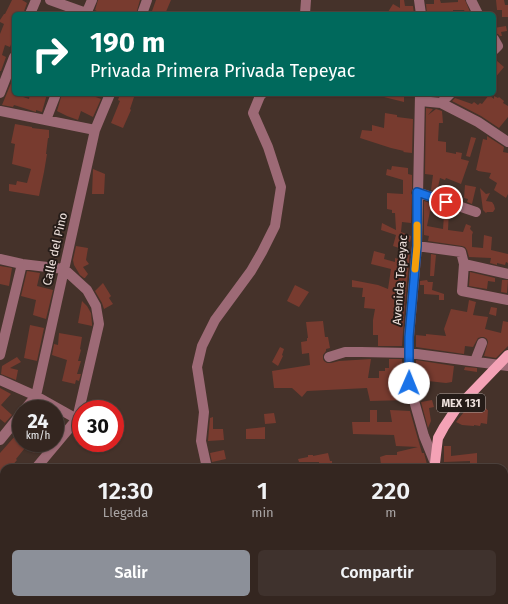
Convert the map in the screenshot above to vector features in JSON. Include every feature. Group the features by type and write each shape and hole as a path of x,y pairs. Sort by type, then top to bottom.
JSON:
{"main road":[{"name":"MEX 131","path":"435,464 438,438 456,409 504,365 508,355"}],"street":[{"path":"31,12 36,0"},
{"path":"50,0 82,12"},
{"path":"88,12 92,0"},
{"path":"143,12 147,0"},
{"path":"304,12 306,0"},
{"path":"419,0 421,12"},
{"path":"471,0 477,12"},
{"path":"0,93 12,62"},
{"path":"46,120 55,96"},
{"name":"Calle del Pino","path":"33,400 36,396 95,130 109,96"},
{"path":"206,464 201,441 204,412 197,367 202,346 215,320 251,271 275,226 281,187 268,147 254,113 260,96"},
{"path":"441,103 448,96"},
{"path":"420,98 441,103 478,122 508,142"},
{"name":"Avenida Tepeyac","path":"420,98 417,246 409,337 409,383 424,436 434,464"},
{"path":"0,111 95,130"},
{"path":"417,192 476,212"},
{"path":"417,246 461,252 464,264 462,291 508,300"},
{"path":"0,260 64,269 87,290 96,306 99,324 81,400"},
{"path":"0,355 22,264"},
{"path":"464,264 508,274"},
{"path":"475,361 482,343"},
{"path":"329,357 345,352 409,353 504,365"},
{"path":"0,380 36,396 72,416"},
{"path":"0,440 12,425"},
{"path":"39,464 72,425"}],"building":[{"path":"12,0 22,0 27,3 24,12 12,12 12,42 10,47 5,45 2,55 6,57 0,71 0,34 4,24 0,22 0,20 5,14"},
{"path":"98,0 140,0 137,12 98,12 95,10"},
{"path":"156,0 171,0 166,12 152,12"},
{"path":"400,0 404,0 405,6 413,6 414,12 388,12 393,4 400,8"},
{"path":"434,0 440,0 441,3 465,0 470,12 465,12 464,10 453,10 444,12 427,12 426,4 434,4"},
{"path":"496,0 504,0 505,5 508,5 508,17 502,17 502,10 497,10"},
{"path":"506,26 507,31 501,32 502,36 500,36 496,34 496,28"},
{"path":"497,61 504,67 496,77"},
{"path":"12,81 12,96 20,96 29,99 30,96 46,96 42,112 36,110 36,112 14,105 13,107 2,105"},
{"path":"61,96 93,96 101,99 93,117 81,111 78,120 57,111"},
{"path":"119,96 134,96 130,109 131,110 123,128 111,123 120,101 118,100"},
{"path":"380,96 404,96 404,102"},
{"path":"488,96 494,99 494,96 499,97 504,101 503,103 508,106 508,117 499,128 481,116 452,101 455,98 472,104 474,102 478,105 480,103 482,104"},
{"path":"426,108 433,109 428,115 436,109 442,111 443,123 439,123 438,141 446,142 446,152 456,154 456,152 462,153 461,159 469,161 461,184 446,178 445,180 440,178 437,192 431,190 433,175 425,174"},
{"path":"385,113 397,115 397,117 413,119 412,153 403,152 404,151 360,138 362,130 372,131 372,125 384,128"},
{"path":"15,124 49,130 47,154 39,196 9,191 9,184 16,185 17,181 27,183 31,169 12,164 15,144 11,143"},
{"path":"487,136 504,147 503,152 508,153 508,194 506,198 494,190 497,183 489,178 491,173 476,170 483,139 487,140"},
{"path":"471,137 476,138 470,157 466,156"},
{"path":"392,166 408,168 408,174 412,175 411,223 402,222 401,232 411,236 411,238 410,242 400,241 399,248 393,246 396,235 381,230 382,223 396,230 395,213 392,213 392,210 387,209 387,193 403,194 403,180 386,175 387,169 391,170"},
{"path":"93,169 105,174 104,194 92,194"},
{"path":"465,185 476,187 472,204 467,202 468,199 464,198"},
{"path":"480,188 486,194 490,193 486,201 492,202 494,205 495,209 493,212 486,213 483,210"},
{"path":"424,201 459,213 460,215 449,210 448,230 463,232 466,224 471,226 470,229 473,232 472,247 483,248 484,235 492,237 491,250 508,254 508,263 506,262 505,265 497,263 497,265 490,263 491,258 469,257 465,247 428,241 429,236 424,235","holes":["430,211 444,215 443,229 427,226"]},
{"path":"76,246 88,248 86,260 89,264 83,267 88,274 85,278 80,275 74,265 73,260"},
{"path":"402,249 410,250 402,346 378,346 378,335 373,335 375,309 364,308 365,297 362,297 363,288 352,287 352,280 378,285 388,289 391,269 371,264 374,251 385,254 384,259 395,262 395,258 402,260"},
{"path":"431,254 436,255 434,276 430,276"},
{"path":"0,266 12,268 9,286 0,284"},
{"path":"27,271 40,273 37,286 53,290 46,319 33,315 36,300 21,296"},
{"path":"470,272 495,278 495,282 488,281 487,289 469,286"},
{"path":"427,280 428,282 433,282 432,290 444,294 444,300 439,300 439,295 424,294 424,285 420,285 420,281"},
{"path":"502,280 508,280 507,293 501,292"},
{"path":"103,283 111,296 109,298 113,304 104,309 95,291"},
{"path":"295,285 309,292 299,307 287,301"},
{"path":"469,300 476,302 473,315 488,317 485,329 501,333 503,321 508,322 508,346 496,358 484,356 488,342 484,337 478,338 473,347 465,346 464,354 416,347 416,335 426,336 426,334 446,336 444,329 451,309 467,312"},
{"path":"82,301 91,313 92,326 78,323"},
{"path":"491,307 497,308 496,316 489,314"},
{"path":"323,321 325,337 328,337 330,348 326,349 323,355 324,361 331,363 371,359 368,378 379,378 379,371 385,371 385,368 389,368 389,359 402,359 403,383 407,400 370,401 367,388 307,391 302,397 292,388 274,388 272,371 310,365 309,353 302,354 301,342 307,341 308,338 306,322"},
{"path":"30,325 44,328 37,361 24,358"},
{"path":"59,333 82,337 78,361 81,361 77,374 81,374 79,381 76,380 75,384 62,381 67,360 52,355 54,344 58,345"},
{"path":"280,347 284,349 283,356 278,366 272,362"},
{"path":"17,357 21,362 10,368 18,370 16,380 1,374 2,366"},
{"path":"416,360 454,366 452,382 446,383 428,381 428,388 418,387 416,382"},
{"path":"465,367 477,368 477,372 464,370"},
{"path":"0,388 11,394 1,405 12,415 5,423 0,419"},
{"path":"432,400 434,407 429,408 431,421 428,428 421,402"},
{"path":"471,404 488,410 487,424 481,423 480,426 474,426 462,425 456,422 467,408 470,409"},
{"path":"370,410 377,410 377,422 392,422 390,410 410,411 422,453 424,453 427,464 381,464 380,457 386,455 397,455 397,452 418,447 396,446 394,435 353,434 352,422 370,422"},
{"path":"274,413 276,423 265,424 264,414"},
{"path":"213,417 213,429 223,429 224,440 208,441 210,418"},
{"path":"265,427 265,439 246,439 246,429"},
{"path":"12,440 12,452 22,452 14,464 0,464 0,453"},
{"path":"444,446 451,446 451,456 477,453 477,464 470,464 470,461 444,462"},
{"path":"224,450 226,459 212,462 210,453"},
{"path":"328,453 332,464 319,464 319,462 299,462 298,459 308,457 308,455 313,456"}],"slow traffic":[{"path":"415,269 417,225"}],"route":[{"path":"409,383 409,337 417,246 417,192 446,202"}]}
